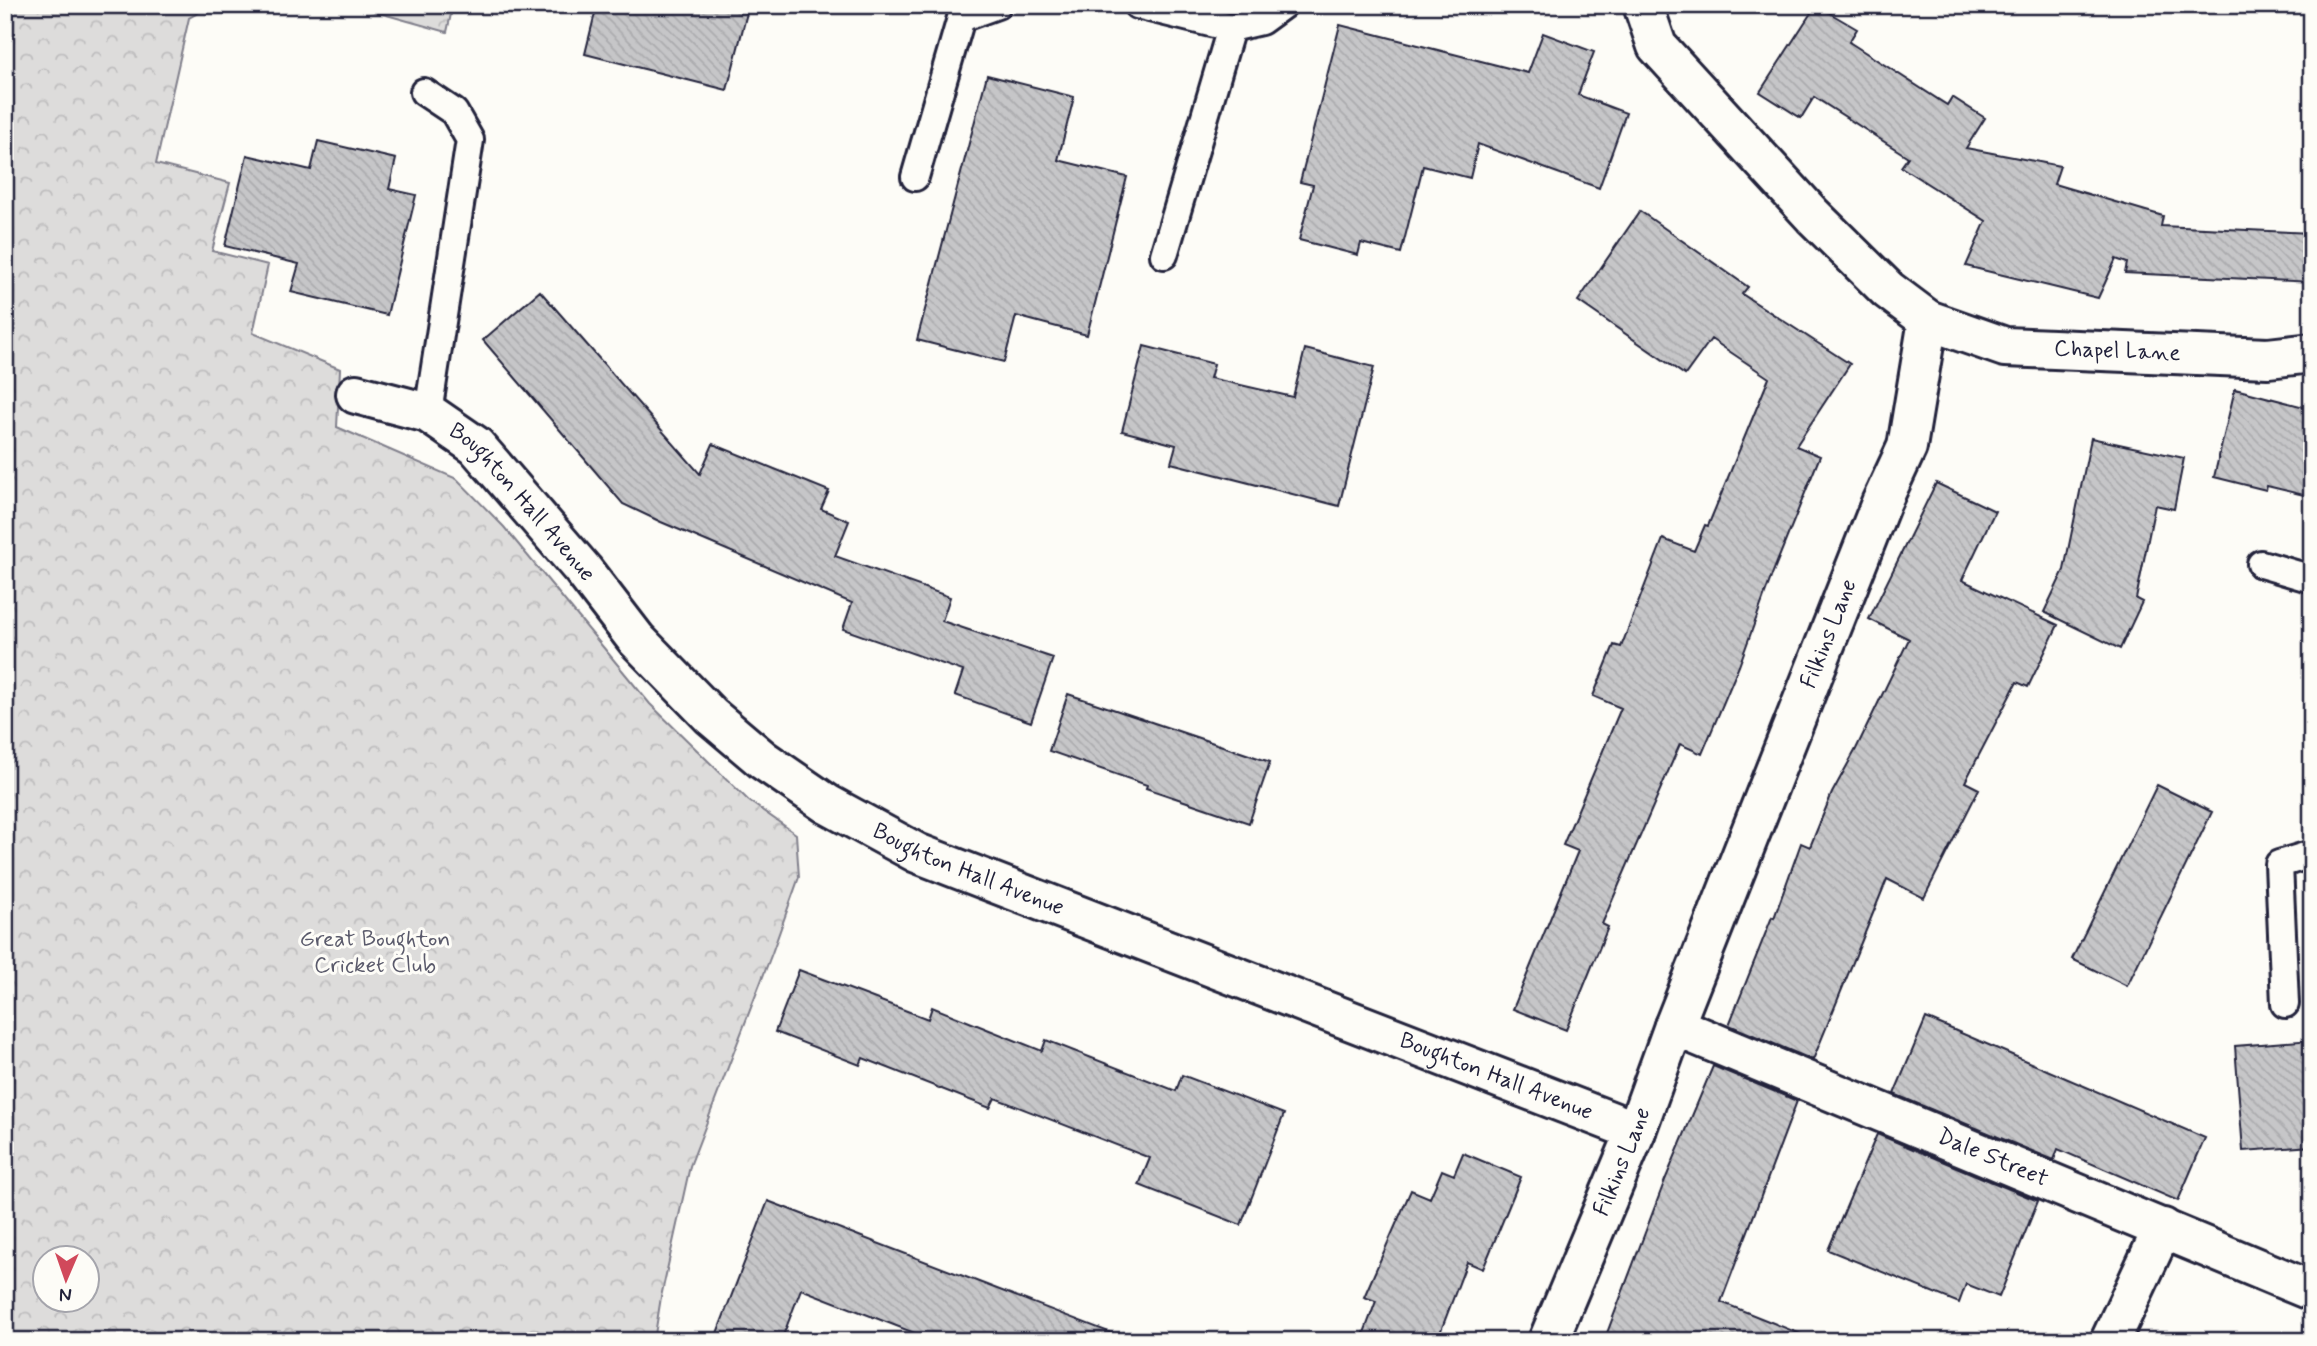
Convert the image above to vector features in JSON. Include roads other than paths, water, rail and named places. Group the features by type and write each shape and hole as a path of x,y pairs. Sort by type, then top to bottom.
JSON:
{"street":[{"path":"1643,5 1657,46 1813,216 1888,290 1928,320"},
{"name":"Chapel Lane","path":"1928,320 2005,347 2268,358 2312,353"},
{"name":"Filkins Lane","path":"1548,1341 1636,1131 1674,1026 1881,503 1907,447 1928,320"},
{"name":"Boughton Hall Avenue","path":"356,394 428,414 477,446 583,570 636,639 711,716 763,760 827,804 917,853 1636,1131"},
{"name":"Dale Street","path":"1674,1026 2312,1291"},
{"path":"2110,1341 2163,1228"}],"lane":[{"path":"915,177 961,18 997,5"},
{"path":"1137,5 1231,28 1261,21 1283,5"},
{"path":"1164,254 1231,28"},
{"name":"Boughton Hall Avenue","path":"424,92 454,112 470,140 428,414"},
{"path":"2261,564 2312,579"},
{"path":"2285,1004 2279,864 2312,854"}],"park label":[{"name":"Great Boughton Cricket Club","path":"375,953"}]}
